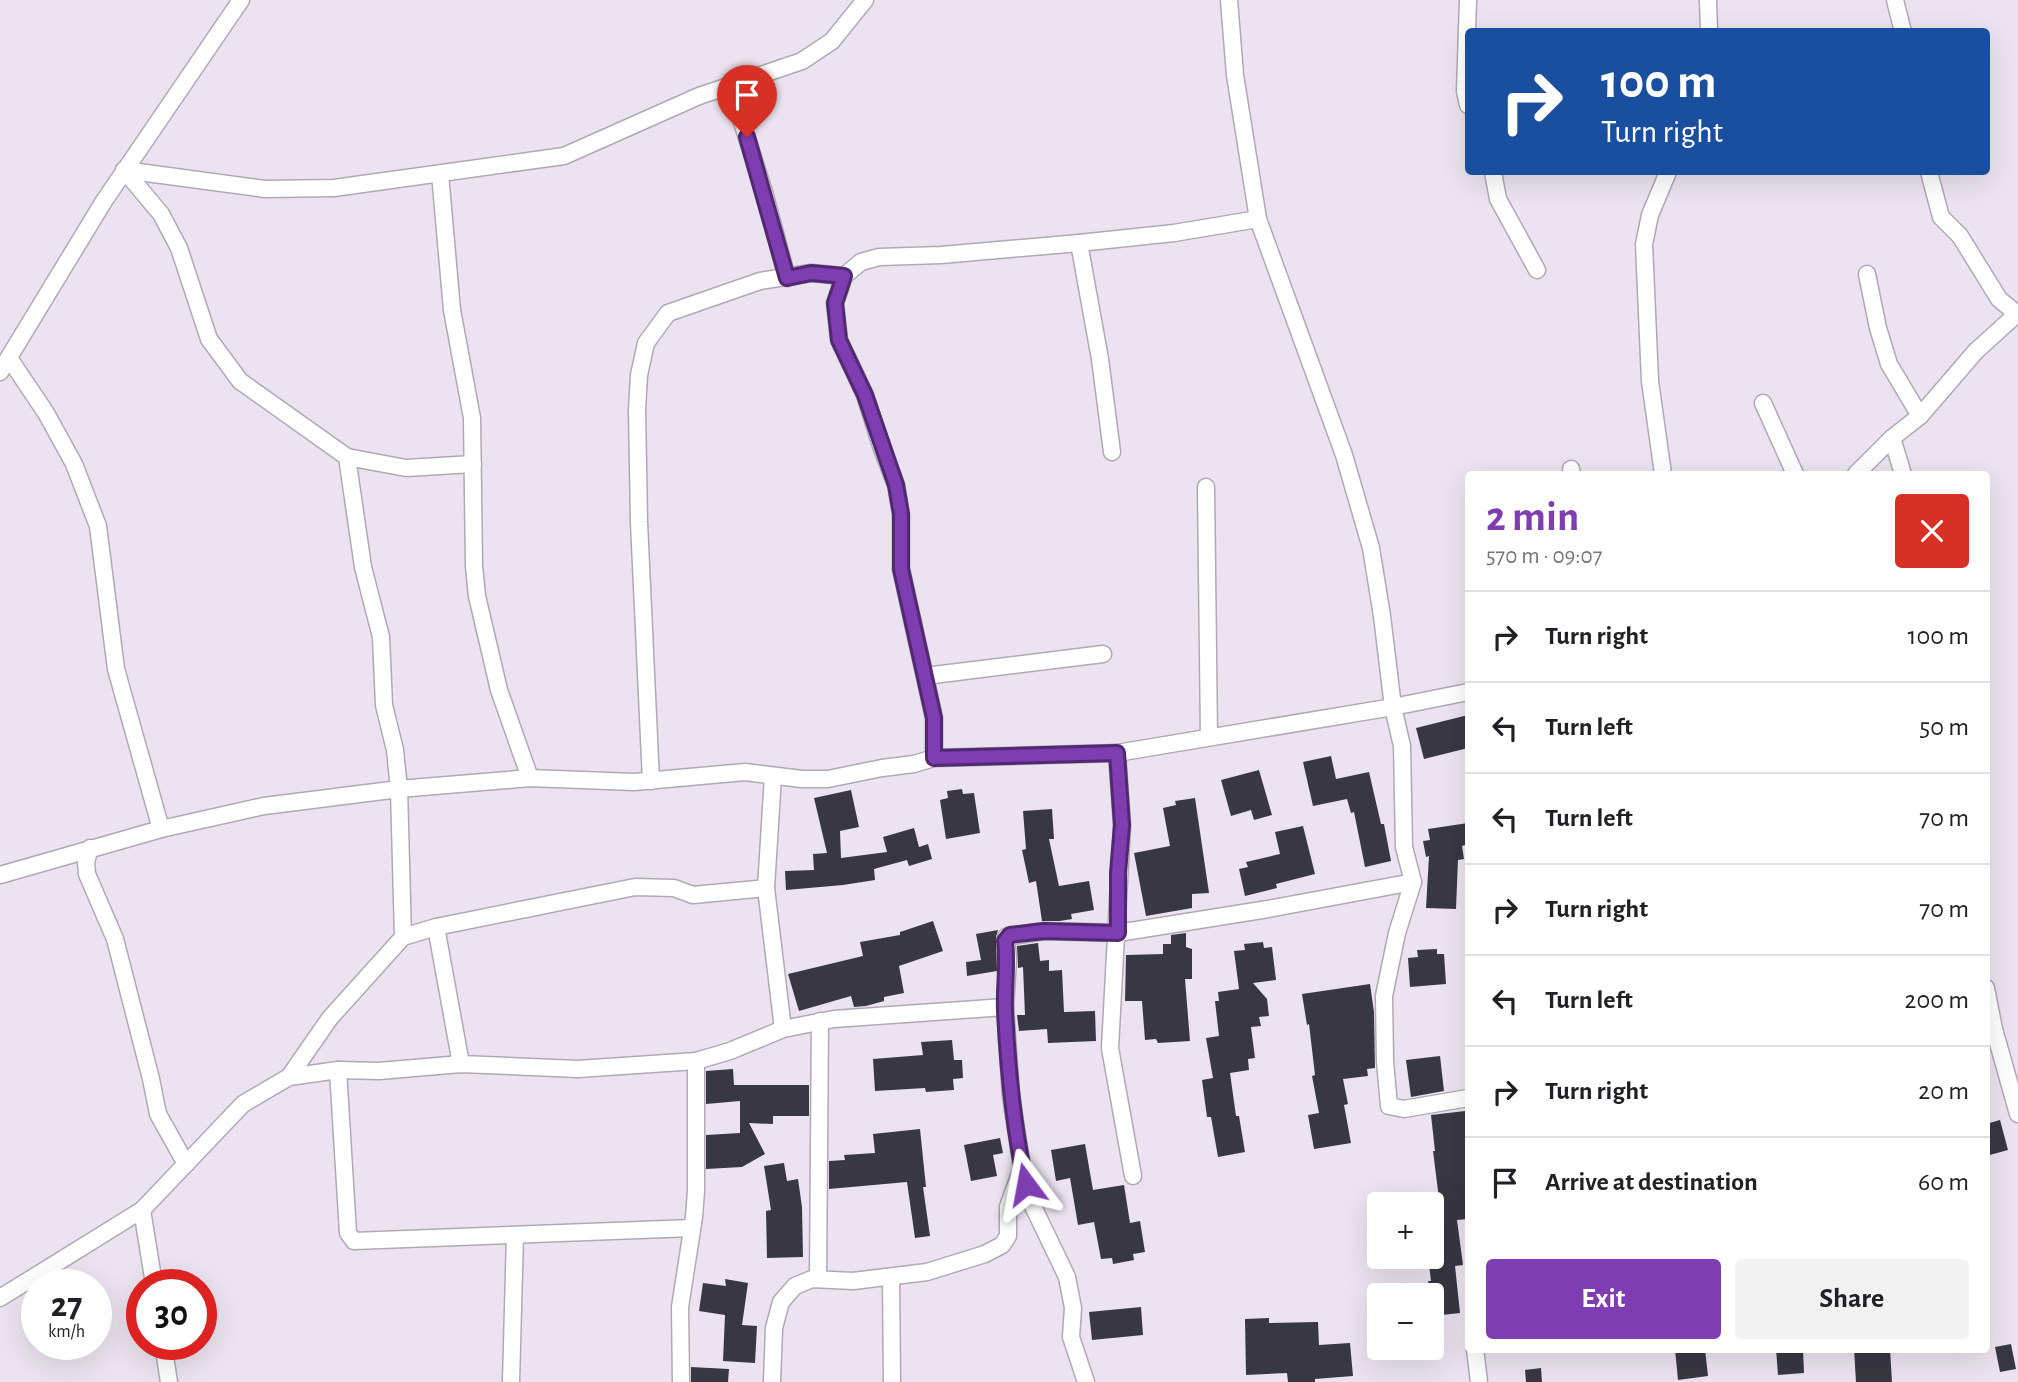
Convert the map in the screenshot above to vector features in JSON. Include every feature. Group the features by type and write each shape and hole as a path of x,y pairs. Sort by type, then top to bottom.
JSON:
{"street":[{"path":"161,829 116,669 98,526 74,464 46,413 5,365 124,170 241,0"},
{"path":"124,170 265,189 334,188 564,156 699,96 802,61 832,41 865,0"},
{"path":"1229,0 1235,75 1258,219 1344,456 1371,548 1393,707 1402,746 1404,847 1413,882 1397,933 1384,996 1389,1106 1404,1108 1465,1098"},
{"path":"1467,28 1468,0"},
{"path":"1708,0 1709,28"},
{"path":"1895,0 1902,28"},
{"path":"731,87 764,192 787,278"},
{"path":"124,170 161,214 179,248 209,339 240,381 347,457 406,468 473,464"},
{"path":"440,174 452,310 472,418 474,566 477,596 499,690 530,778"},
{"path":"1494,175 1503,211 1537,270"},
{"path":"1664,471 1650,381 1644,244 1650,215 1667,175"},
{"path":"1859,471 1892,438 1920,416 1976,351 2018,314 1999,299 1966,245 1941,217 1930,175"},
{"path":"934,758 934,718 901,569 901,514 896,485 865,395 839,340 835,303 844,276 862,262 879,257 941,255 1079,243 1174,233 1258,219"},
{"path":"1079,243 1100,359 1112,452"},
{"path":"651,781 637,410 641,359 646,343 668,313 760,281 811,273 844,276"},
{"path":"1867,274 1878,328 1889,364 1920,416"},
{"path":"1763,403 1794,471"},
{"path":"1892,438 1902,471"},
{"path":"347,457 363,567 381,638 384,705 395,750 400,789 403,937"},
{"path":"1206,487 1209,737"},
{"path":"925,676 1103,654"},
{"path":"0,875 161,829 264,806 400,789 530,778 634,782 745,772 828,779 934,758 1117,753 1465,693"},
{"path":"1117,753 1122,825 1110,1048 1133,1176"},
{"path":"773,776 766,888 783,1029"},
{"path":"90,848 86,862 87,874 116,939 152,1079 158,1114 186,1164"},
{"path":"1086,1382 1071,1337 1073,1308 1067,1277 1030,1200 1022,1168 1011,1096 1005,1007 1008,960 1006,937 1044,931 1118,933 1413,882"},
{"path":"289,1077 330,1018 403,937 635,887 674,888 692,895 766,888"},
{"path":"436,928 461,1064"},
{"path":"2,1292 142,1210 243,1104 289,1077 338,1070 379,1071 461,1064 578,1069 696,1061 730,1051 783,1029 820,1021 1005,1007"},
{"path":"1990,1008 2018,1114"},
{"path":"818,1279 820,1021"},
{"path":"681,1382 680,1307 692,1228 696,1178 696,1061"},
{"path":"338,1070 348,1233 354,1241 692,1228"},
{"path":"772,1382 774,1328 780,1302 795,1286 812,1279 853,1281 927,1272 985,1254 1002,1245 1008,1236 1008,1207 1022,1168"},
{"path":"142,1210 152,1269"},
{"path":"511,1382 515,1235"},
{"path":"891,1277 892,1382"},
{"path":"1475,1353 1479,1382"},
{"path":"166,1360 169,1382"}],"building":[{"path":"1465,716 1465,749 1424,759 1416,728"},
{"path":"1331,756 1336,779 1369,772 1391,861 1365,867 1354,812 1351,813 1347,799 1313,806 1303,762"},
{"path":"1259,770 1272,815 1254,820 1251,810 1231,816 1221,780"},
{"path":"962,789 963,794 974,793 980,833 946,839 940,800 948,798 947,791"},
{"path":"851,790 859,827 840,831 841,858 887,852 883,837 914,828 919,847 928,844 932,859 909,866 907,860 874,869 875,880 786,890 785,871 814,870 813,854 827,853 814,798"},
{"path":"1195,798 1209,893 1192,894 1192,908 1146,916 1134,853 1170,846 1163,808 1176,805 1175,801"},
{"path":"1052,809 1054,839 1049,839 1059,886 1089,881 1094,910 1071,914 1072,919 1042,921 1036,881 1029,883 1022,850 1026,849 1023,811"},
{"path":"1465,823 1465,845 1462,846 1464,859 1458,860 1456,909 1426,908 1429,856 1426,857 1423,841 1430,840 1428,829"},
{"path":"1303,826 1315,874 1276,884 1277,888 1245,896 1239,869 1248,867 1246,862 1280,854 1275,832"},
{"path":"933,921 943,951 899,966 904,993 884,997 884,1001 866,1006 854,1007 851,996 799,1011 788,974 863,956 860,942 900,935 900,932"},
{"path":"998,930 997,971 967,976 966,962 981,960 976,934"},
{"path":"1186,933 1186,947 1192,949 1192,979 1185,979 1190,1041 1158,1043 1156,1039 1145,1040 1142,1001 1125,1001 1126,955 1163,954 1163,944 1171,944 1171,935"},
{"path":"1263,942 1264,948 1272,947 1276,980 1253,983 1267,999 1269,1016 1259,1017 1261,1026 1251,1027 1255,1058 1248,1059 1249,1070 1230,1073 1236,1116 1239,1116 1245,1152 1218,1157 1211,1117 1207,1117 1202,1080 1213,1078 1206,1038 1219,1036 1215,1001 1219,1001 1218,992 1239,989 1234,951 1245,950 1244,944"},
{"path":"1038,943 1040,961 1049,960 1049,971 1062,970 1064,1012 1095,1011 1096,1041 1048,1043 1047,1029 1019,1031 1017,1015 1025,1015 1023,967 1018,968 1017,946"},
{"path":"1437,949 1437,954 1444,954 1446,984 1410,987 1408,958 1418,957 1417,950"},
{"path":"1370,984 1374,1012 1375,1068 1367,1069 1368,1076 1343,1079 1348,1104 1344,1105 1351,1143 1314,1149 1308,1115 1319,1113 1312,1076 1315,1075 1309,1024 1307,1025 1302,994"},
{"path":"952,1040 954,1060 962,1060 963,1078 953,1079 954,1090 926,1092 925,1088 875,1091 873,1059 923,1055 921,1042"},
{"path":"1440,1056 1444,1091 1411,1097 1406,1060"},
{"path":"733,1069 734,1085 809,1085 809,1116 773,1116 773,1124 749,1123 765,1154 742,1167 706,1169 706,1135 740,1133 740,1101 706,1104 706,1071"},
{"path":"1465,1111 1465,1219 1457,1220 1463,1265 1455,1266 1460,1313 1444,1315 1444,1283 1428,1281 1431,1281 1430,1269 1444,1269 1444,1192 1438,1192 1431,1115"},
{"path":"2000,1120 2008,1150 1990,1155 1990,1123"},
{"path":"920,1129 926,1187 923,1187 930,1236 915,1238 907,1182 829,1189 829,1161 845,1160 844,1155 875,1153 873,1134"},
{"path":"1000,1138 1003,1153 993,1155 997,1176 971,1181 964,1145"},
{"path":"1085,1144 1093,1190 1124,1185 1130,1223 1140,1221 1145,1252 1133,1254 1134,1260 1113,1264 1112,1258 1101,1259 1094,1222 1078,1225 1070,1178 1056,1181 1051,1150"},
{"path":"784,1163 787,1181 798,1179 802,1207 803,1257 767,1258 766,1211 771,1210 764,1166"},
{"path":"725,1279 748,1283 742,1325 757,1326 755,1363 723,1361 725,1315 699,1311 703,1283 726,1286"},
{"path":"1141,1307 1143,1335 1092,1340 1089,1312"},
{"path":"1269,1318 1269,1323 1318,1322 1319,1345 1350,1343 1353,1376 1315,1379 1315,1382 1288,1382 1287,1373 1246,1375 1245,1319"},
{"path":"2011,1344 2016,1369 2000,1372 1995,1347"},
{"path":"1675,1353 1705,1353 1708,1376 1678,1380"},
{"path":"1776,1353 1803,1353 1804,1373 1778,1375"},
{"path":"1854,1353 1890,1353 1892,1382 1856,1382"},
{"path":"691,1367 729,1369 728,1382 691,1382"},
{"path":"1541,1368 1542,1382 1526,1382 1525,1370"}],"route":[{"path":"747,137 787,278 811,273 844,276 835,303 839,340 865,395 896,485 901,514 901,569 934,718 934,758 1117,753 1122,825 1118,873 1118,933 1044,931 1010,935 1005,941 1008,960 1005,1007 1011,1096 1017,1147 1026,1184"}]}
